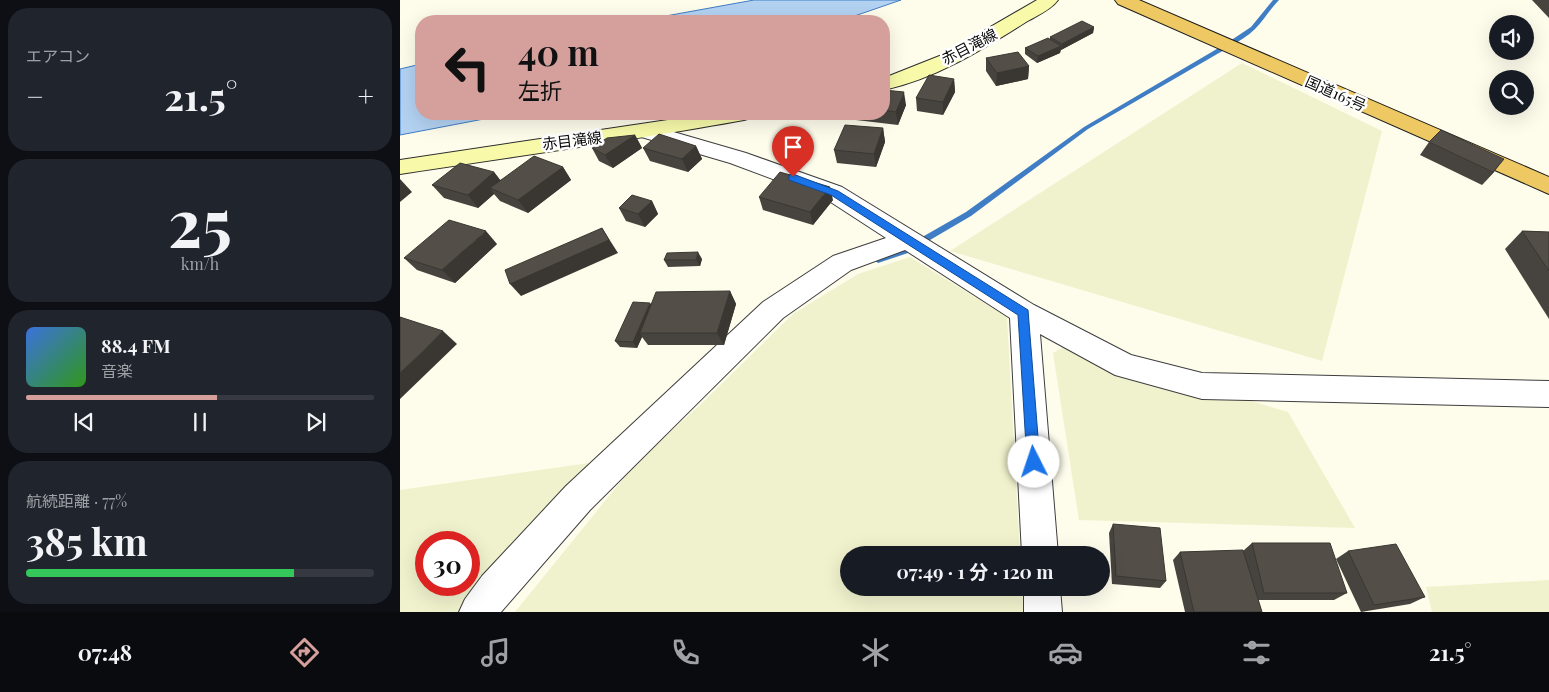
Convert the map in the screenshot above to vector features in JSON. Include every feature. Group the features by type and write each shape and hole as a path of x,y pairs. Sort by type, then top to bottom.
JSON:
{"highway":[{"name":"国道165号","path":"1124,0 1549,186"}],"main road":[{"name":"赤目滝線","path":"890,82 953,56 1049,0"},
{"name":"赤目滝線","path":"400,167 709,120"}],"street":[{"path":"646,131 738,158 834,193 1024,313 1125,366 1202,386 1549,394"},
{"path":"478,612 495,589 578,498 773,310 842,263 906,240"},
{"path":"1024,313 1039,546"},
{"path":"1043,596 1044,612"}],"green space":[{"path":"1242,63 1382,131 1322,361 950,251"},
{"path":"910,257 1007,317 1020,546 840,546 840,596 1022,596 1023,612 515,612 635,464 700,405 793,314 858,274"},
{"path":"1065,346 1288,412 1355,528 1079,520 1053,353"},
{"path":"589,463 480,587 480,531 415,531 415,596 473,596 461,612 400,612 400,490"},
{"path":"1549,580 1549,612 1432,612 1426,587"}],"water":[{"path":"754,0 901,0 857,15 671,15"},
{"path":"415,65 415,120 479,120 400,135 400,69"}],"building":[{"path":"1082,21 1094,27 1062,44 1050,37"},
{"path":"1048,38 1061,46 1038,56 1025,48"},
{"path":"1018,52 1029,66 997,73 986,58"},
{"path":"929,75 954,79 943,102 916,98"},
{"path":"890,91 904,92 896,112 890,111"},
{"path":"845,125 883,128 874,154 834,150"},
{"path":"1441,130 1504,159 1493,172 1429,142"},
{"path":"659,134 696,146 682,159 643,148"},
{"path":"635,135 605,155 592,148 607,138"},
{"path":"534,156 563,167 518,200 490,188"},
{"path":"460,163 494,172 468,195 432,185"},
{"path":"780,172 830,187 810,212 759,197"},
{"path":"632,195 652,201 638,214 619,208"},
{"path":"449,220 486,231 442,270 404,258"},
{"path":"602,228 609,240 510,284 505,270"},
{"path":"1522,231 1549,232 1549,271"},
{"path":"698,252 696,260 664,260 667,253"},
{"path":"730,291 717,333 640,333 656,292"},
{"path":"633,302 650,303 633,342 615,341"},
{"path":"400,317 443,331 400,373"},
{"path":"1113,524 1160,528 1166,581 1116,576"},
{"path":"1252,543 1330,543 1347,593 1264,593"},
{"path":"1396,544 1425,597 1374,605 1348,551"},
{"path":"1243,550 1262,612 1194,612 1180,552"}],"waterway":[{"path":"927,238 969,214 1086,128 1229,45 1253,28 1276,0"},
{"path":"878,260 908,250"}],"route":[{"path":"793,177 834,193 1024,313 1034,462"}]}
